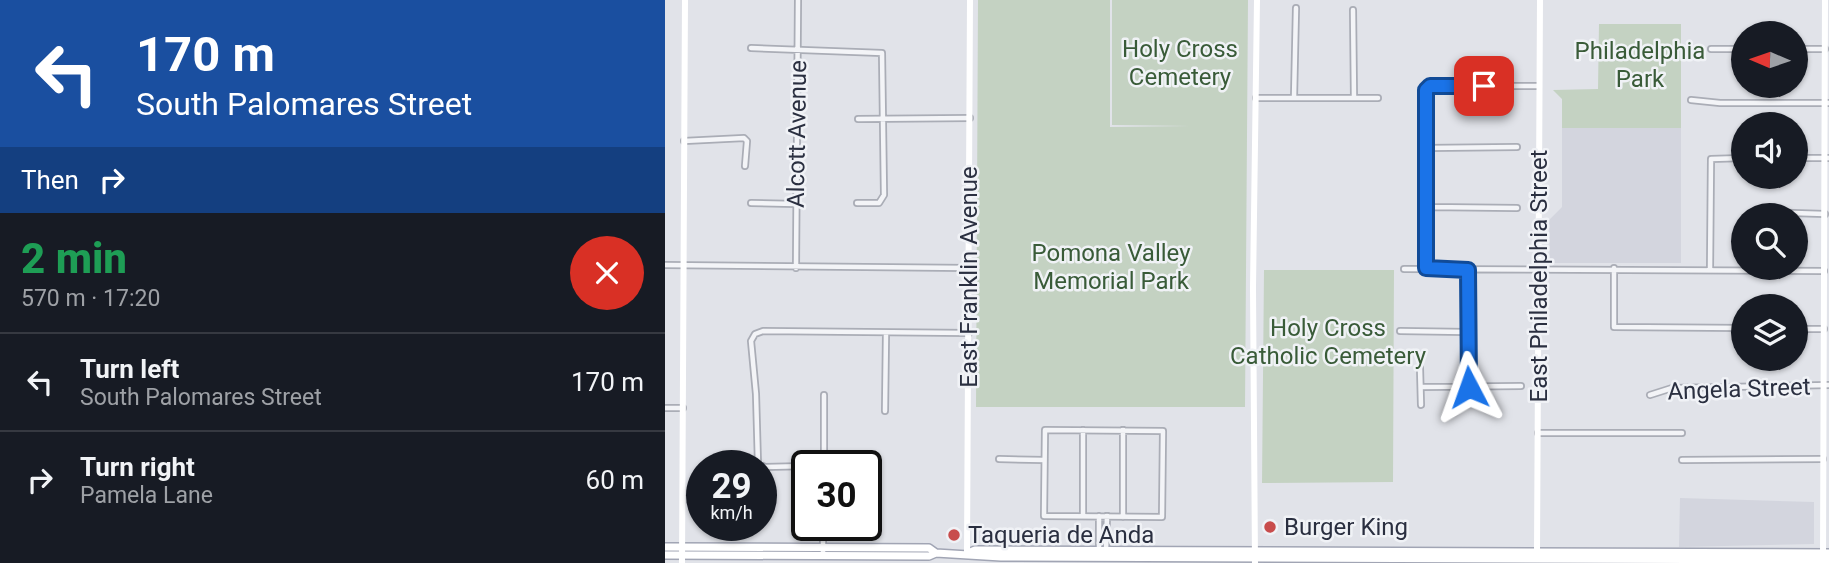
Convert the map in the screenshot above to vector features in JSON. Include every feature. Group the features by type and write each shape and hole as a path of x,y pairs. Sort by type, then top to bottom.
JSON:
{"main road":[{"path":"665,547 823,551"},
{"path":"665,555 682,559 929,548 936,553 1001,557 1102,553 1255,557 1436,555 1537,559 1673,559 1700,552 1825,558"},
{"path":"1537,559 1825,558"}],"street":[{"path":"682,559 685,0"},
{"name":"Alcott Avenue","path":"796,268 798,0"},
{"name":"East Franklin Avenue","path":"967,553 970,0"},
{"path":"1255,557 1257,0"},
{"name":"East Philadelphia Street","path":"1537,559 1540,0"},
{"path":"1825,0 1825,558"},
{"path":"1294,98 1296,8"},
{"path":"1353,9 1354,98"},
{"path":"751,48 882,53 884,195 879,203 857,203"},
{"path":"1711,50 1731,49"},
{"path":"1808,49 1825,49"},
{"path":"1426,268 1426,90 1430,86 1538,86"},
{"path":"1256,98 1378,98"},
{"path":"1691,100 1827,103"},
{"path":"858,119 970,118"},
{"path":"684,141 744,138 747,141 745,166"},
{"path":"1427,148 1517,147"},
{"path":"1710,270 1711,159 1731,158"},
{"path":"1808,158 1827,158"},
{"path":"751,203 796,204"},
{"path":"1428,207 1517,208"},
{"path":"1808,213 1825,214"},
{"path":"665,265 968,268"},
{"path":"1614,268 1614,327 1731,328"},
{"path":"1404,269 1824,271"},
{"path":"1467,387 1468,270"},
{"path":"1808,328 1823,329"},
{"path":"791,466 765,467 758,464 751,341 755,334 763,331 969,333"},
{"path":"1401,331 1467,332"},
{"path":"885,411 886,334"},
{"path":"1420,368 1421,405"},
{"path":"1421,387 1521,386"},
{"name":"Angela Street","path":"1650,395 1672,388 1826,386"},
{"path":"824,395 824,450"},
{"path":"665,408 683,408"},
{"path":"1045,430 1083,430 1163,431 1162,516 1044,516 1045,430"},
{"path":"1083,430 1083,516"},
{"path":"1122,517 1123,430"},
{"path":"1538,433 1682,433"},
{"path":"999,459 1044,460"},
{"path":"1682,460 1823,459"},
{"path":"1099,516 1102,553"},
{"path":"1102,553 1107,516"},
{"path":"823,541 823,551"},
{"path":"967,553 967,563"}],"shaded area":[{"path":"1562,128 1681,128 1681,263 1550,263 1549,220 1562,207"},
{"path":"1680,498 1814,502 1814,544 1679,547"}],"green space":[{"name":"Pomona Valley Memorial Park","path":"978,0 1110,0 1110,127 1190,126 1112,125 1112,0 1248,0 1245,407 976,407"},
{"name":"Philadelphia Park","path":"1599,24 1681,24 1681,128 1562,128 1562,99 1553,90 1598,89"},
{"name":"Holy Cross Catholic Cemetery","path":"1264,270 1394,270 1393,482 1262,483"}],"place":[{"name":"Burger King","path":"1270,527"},
{"name":"Taqueria de Anda","path":"954,535"}],"route":[{"path":"1469,387 1468,270 1426,268 1426,90 1430,86 1484,86"}],"park label":[{"name":"Holy Cross Cemetery","path":"1180,63"}]}
